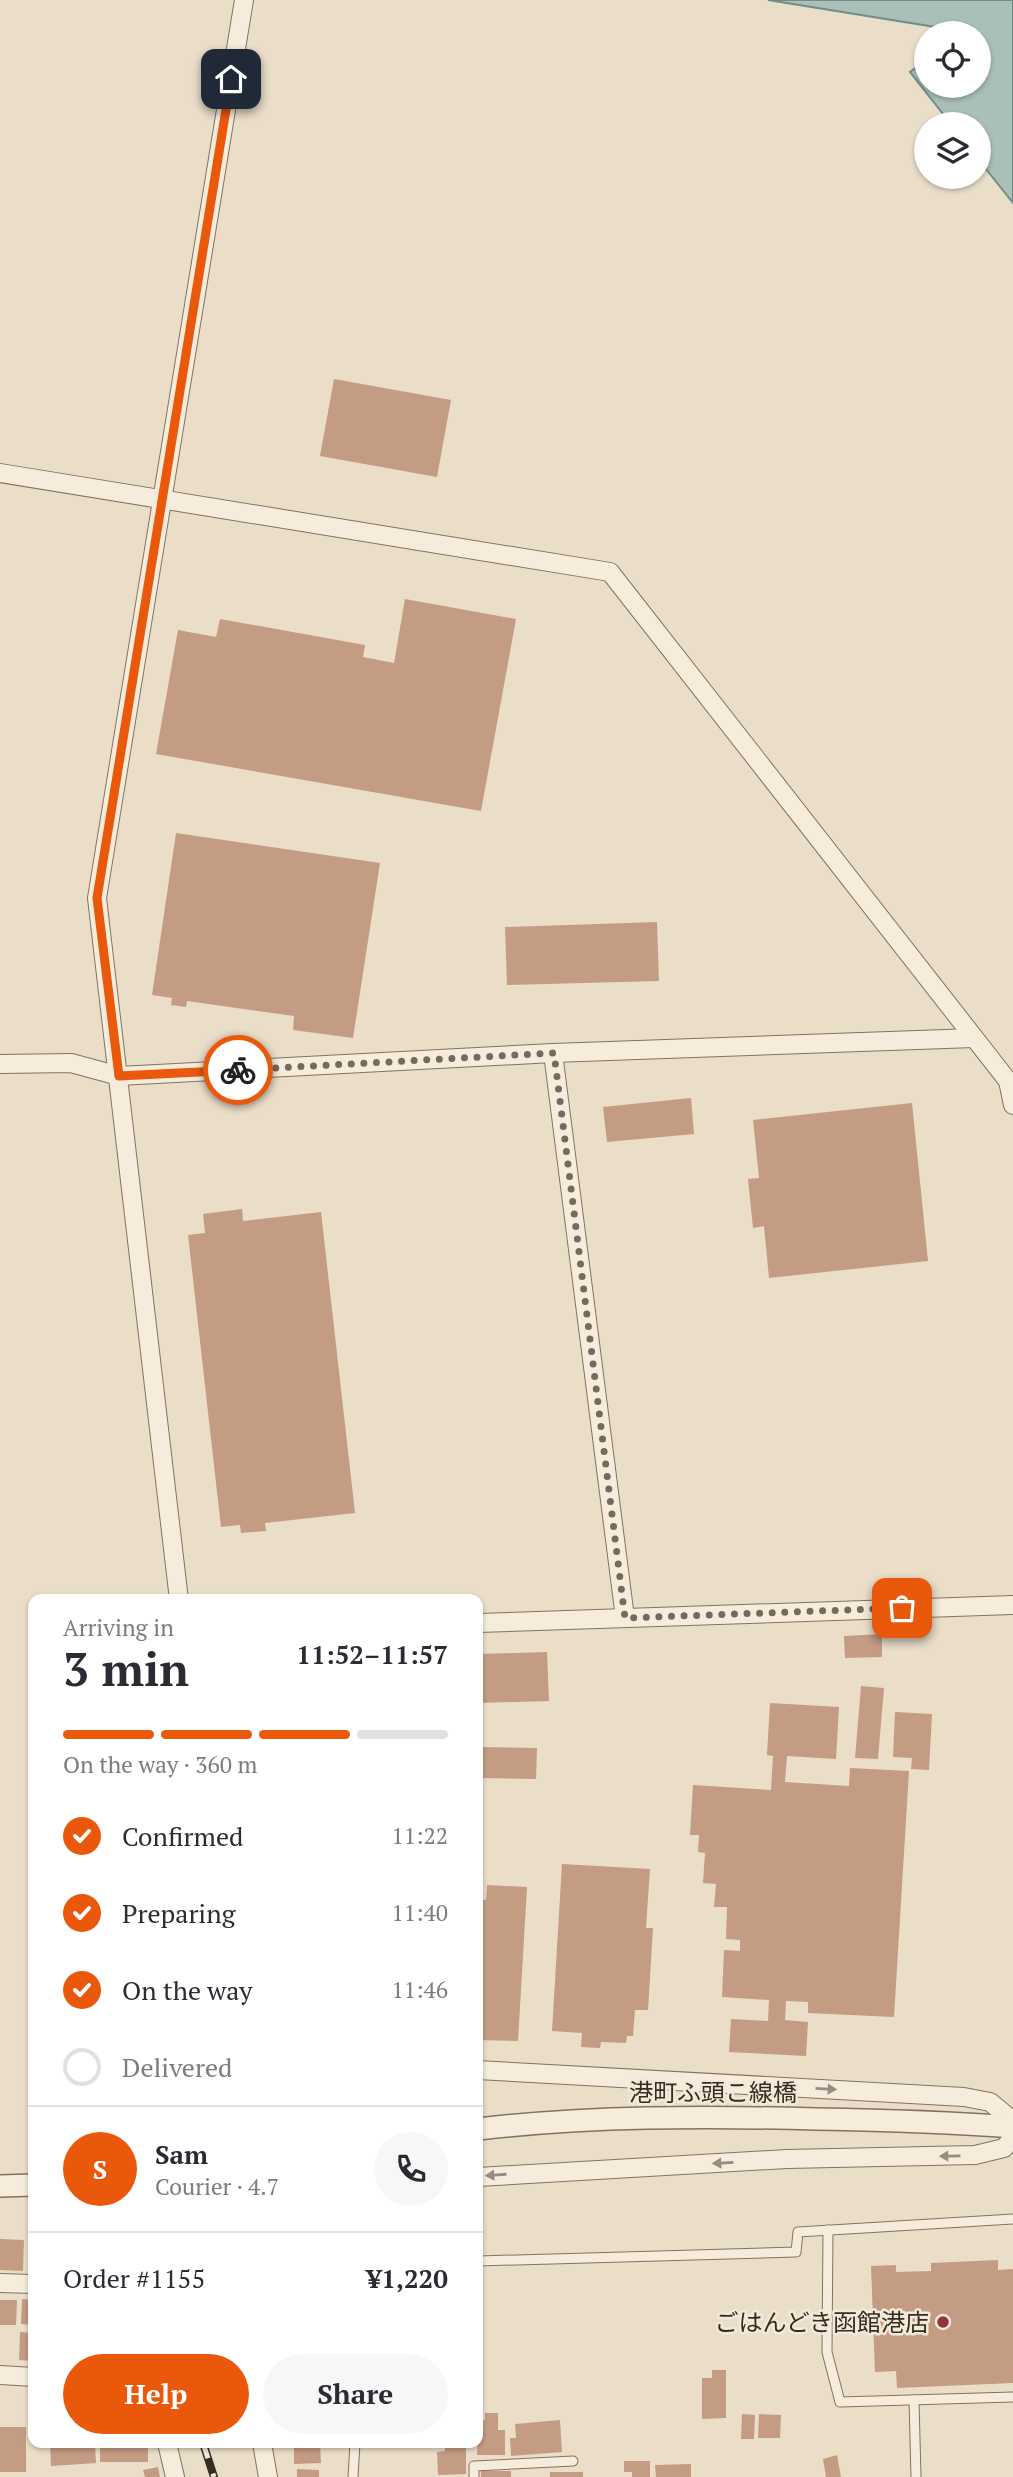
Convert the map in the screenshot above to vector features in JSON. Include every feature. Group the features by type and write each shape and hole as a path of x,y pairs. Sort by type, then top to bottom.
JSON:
{"street":[{"path":"178,1594 97,898 244,0"},
{"path":"0,473 610,572 1008,1081 1013,1105"},
{"path":"0,1064 71,1063 119,1076 554,1053 974,1038"},
{"path":"554,1053 625,1618"},
{"path":"483,1623 1013,1605"},
{"path":"483,2070 964,2097 990,2102 1013,2121"},
{"name":"港町ふ頭こ線橋","path":"483,2128 537,2122 630,2117 718,2116 949,2122 1013,2127"},
{"path":"483,2177 786,2159 975,2155 1004,2148 1013,2138"},
{"path":"0,2186 28,2185"},
{"path":"0,2283 28,2284"},
{"path":"0,2375 28,2377"},
{"path":"168,2448 175,2477"},
{"path":"262,2448 268,2477"}],"lane":[{"path":"483,2261 796,2252 798,2232 1013,2219"},
{"path":"828,2230 827,2352 840,2402 1013,2397"},
{"path":"915,2400 916,2477"},
{"path":"353,2477 355,2448"},
{"path":"474,2477 474,2466 573,2461"}],"water":[{"path":"768,0 1013,0 1013,203 991,175 991,112 942,112 930,98 991,98 991,21 914,21 914,24"}],"building":[{"path":"334,379 451,400 437,477 320,456"},
{"path":"405,599 516,619 481,811 156,754 178,630 216,637 220,619 365,645 363,657 394,663"},
{"path":"176,833 380,863 353,1038 293,1030 294,1016 187,1001 186,1007 171,1005 172,998 152,995"},
{"path":"657,922 659,981 507,985 505,927"},
{"path":"691,1098 694,1134 607,1142 603,1107"},
{"path":"912,1103 928,1261 769,1278 764,1226 753,1228 748,1179 759,1178 753,1120"},
{"path":"242,1209 243,1221 321,1212 355,1513 265,1523 266,1531 241,1533 240,1525 221,1527 188,1235 205,1233 203,1214"},
{"path":"882,1634 882,1657 845,1658 844,1636"},
{"path":"547,1652 549,1701 483,1703 483,1654"},
{"path":"861,1686 884,1688 878,1759 855,1758"},
{"path":"770,1703 839,1707 836,1759 787,1756 785,1782 849,1786 850,1768 909,1771 894,2017 808,2013 808,2002 786,2001 785,2020 808,2022 806,2056 729,2052 731,2019 768,2021 769,2000 722,1997 724,1950 740,1951 740,1940 726,1939 727,1907 714,1907 716,1884 703,1883 705,1853 698,1852 699,1835 690,1835 693,1785 771,1790 773,1756 767,1755"},
{"path":"895,1712 932,1714 929,1770 911,1769 912,1758 893,1757"},
{"path":"483,1747 537,1748 536,1779 483,1778"},
{"path":"562,1864 650,1869 646,1928 653,1928 648,2010 635,2010 633,2036 627,2036 626,2043 601,2042 600,2048 581,2047 582,2033 552,2031"},
{"path":"487,1885 527,1887 518,2041 483,2040 483,1900 486,1900"},
{"path":"0,2239 24,2240 23,2271 0,2270"},
{"name":"ごはんどき函館港店","path":"998,2260 998,2270 1013,2269 1013,2383 897,2388 896,2371 875,2372 871,2266 896,2265 896,2272 931,2271 931,2263"},
{"path":"22,2299 28,2300 28,2325 21,2324"},
{"path":"0,2300 17,2300 16,2325 0,2325"},
{"path":"20,2332 28,2333 28,2361 19,2360"},
{"path":"712,2370 726,2370 726,2418 702,2419 702,2378 712,2378"},
{"path":"485,2413 498,2413 498,2430 505,2430 505,2455 477,2455 477,2448 483,2448"},
{"path":"742,2414 755,2415 754,2439 741,2439"},
{"path":"759,2414 781,2415 780,2438 758,2438"},
{"path":"560,2420 562,2452 511,2456 510,2438 516,2438 515,2424"},
{"path":"0,2427 26,2427 26,2472 0,2472"},
{"path":"50,2448 95,2448 96,2463 51,2466"},
{"path":"100,2448 148,2448 148,2462 100,2462"},
{"path":"294,2448 320,2448 321,2463 294,2464"},
{"path":"445,2448 466,2448 466,2474 438,2475 437,2452 445,2451"},
{"path":"837,2455 841,2477 826,2477 823,2459"},
{"path":"624,2461 650,2461 650,2477 632,2477 632,2472 624,2472"},
{"path":"691,2464 691,2477 656,2477 655,2465"},
{"path":"158,2467 160,2477 145,2477 143,2470"},
{"path":"297,2469 319,2470 319,2477 297,2477"},
{"path":"481,2471 511,2471 511,2477 481,2477"},
{"path":"550,2472 583,2472 583,2477 550,2477"}],"railway":[{"path":"205,2448 214,2477"}],"way so far":[{"path":"238,1070 554,1053 625,1618 902,1608"}],"place":[{"name":"ごはんどき函館港店","path":"943,2322"}],"route":[{"path":"231,79 97,898 119,1076 238,1070"}]}
